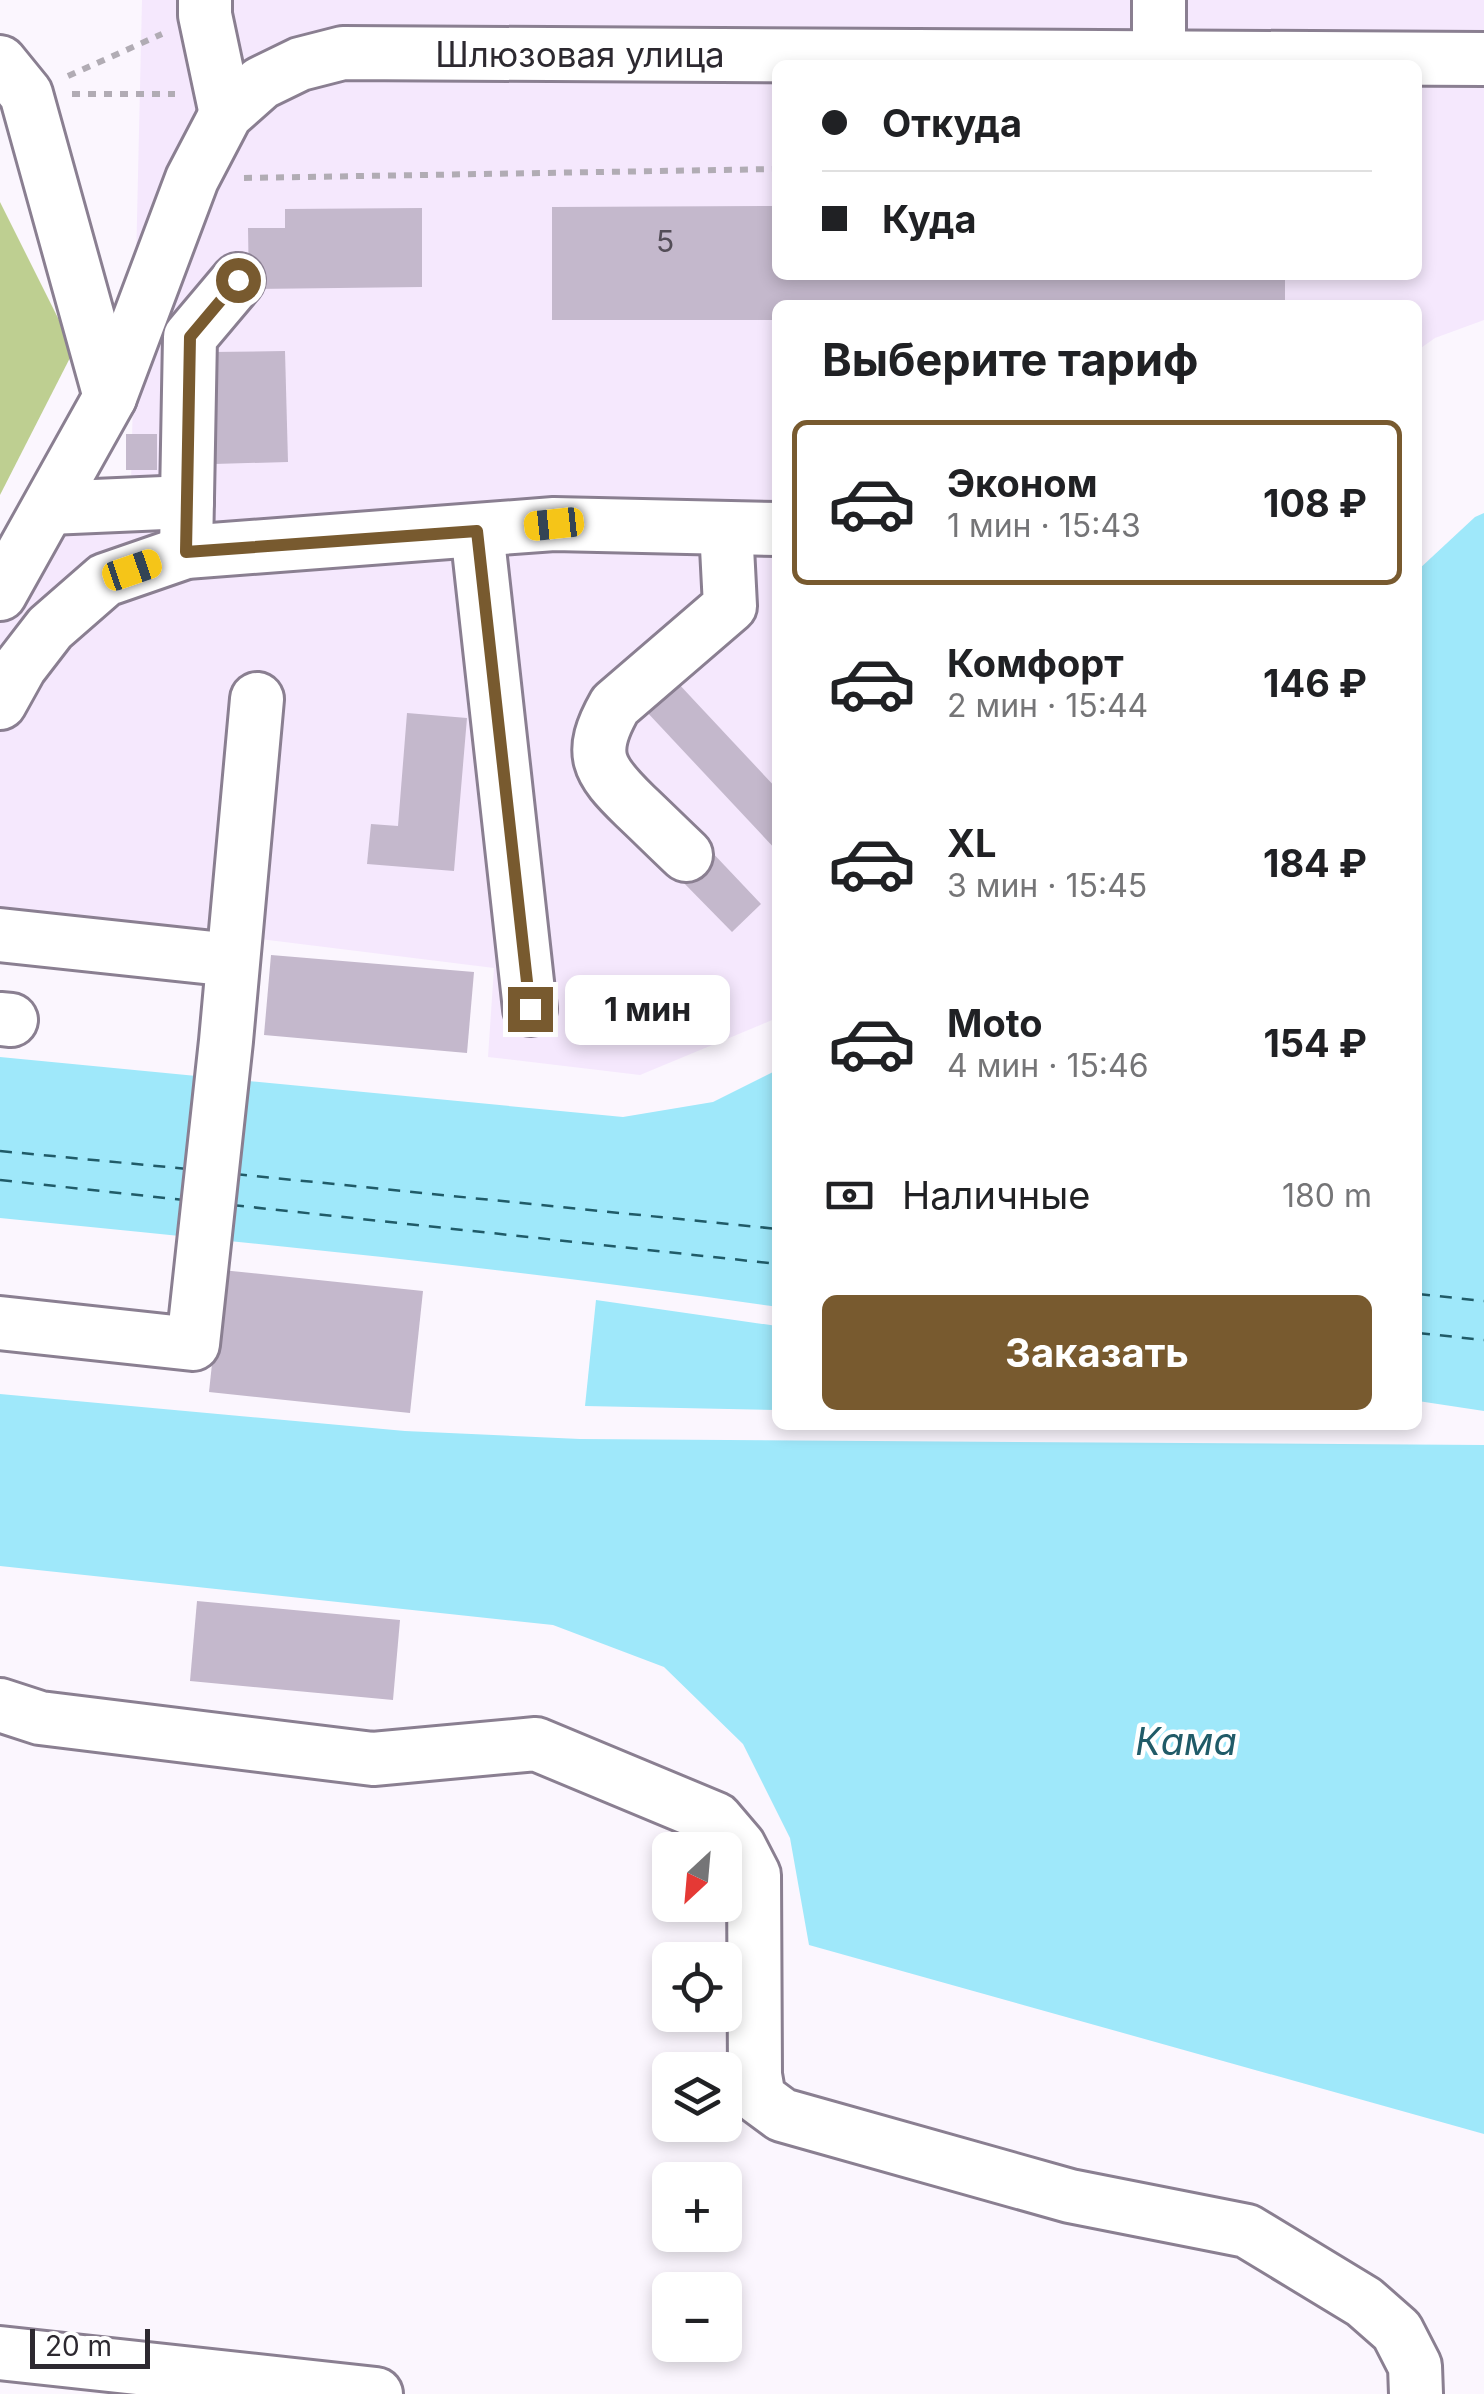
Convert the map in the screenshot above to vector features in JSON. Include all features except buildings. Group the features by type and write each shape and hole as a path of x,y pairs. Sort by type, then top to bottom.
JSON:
{"street":[{"path":"1159,58 1160,0"},
{"path":"205,8 224,104"},
{"name":"Шлюзовая улица","path":"0,594 104,408 224,104 300,64 343,53 1249,60"},
{"name":"Шлюзовая улица","path":"1412,60 1484,58"},
{"path":"13,78 104,408 190,377"},
{"path":"186,527 190,337 238,280"},
{"path":"49,508 186,527 477,531 554,524 772,530"},
{"path":"0,703 50,628 105,580 186,527"},
{"path":"686,855 606,777 599,750 603,726 615,704 730,606 726,528"},
{"path":"477,531 530,1009"},
{"path":"0,1323 193,1344 226,1041 256,699"},
{"path":"0,934 232,960"},
{"path":"0,1706 40,1718 373,1759 536,1744 716,1819 754,1874 755,2075 759,2098 782,2115 1070,2196 1247,2231 1364,2302 1397,2331 1415,2366 1416,2394"},
{"path":"0,2353 376,2394"}],"path":[{"path":"13,78 205,8"},
{"path":"13,78 224,104"},
{"path":"192,179 772,170"}],"shaded area":[{"path":"142,0 1484,0 1484,320 1435,338 1422,347 1422,300 772,300 772,1020 640,1075 488,1057 494,968 0,907 0,612 43,533 130,527"}],"green space":[{"path":"0,202 74,350 0,495"}],"water":[{"path":"1484,513 1484,1411 1422,1402 1422,566"},
{"path":"0,1057 623,1117 713,1102 772,1072 772,1306 486,1269 0,1218"},
{"path":"596,1300 772,1325 772,1410 585,1406"},
{"name":"Кама","path":"0,1394 405,1431 580,1439 1484,1445 1484,2134 809,1945 790,1838 743,1744 664,1667 553,1625 0,1566"}],"ferry route":[{"path":"0,1151 188,1169"},
{"path":"235,1174 772,1228"},
{"path":"0,1180 184,1200"},
{"path":"232,1205 772,1263"},
{"path":"1422,1294 1484,1301"},
{"path":"1422,1333 1484,1340"}],"route":[{"path":"238,280 190,337 186,552 477,531 530,1009"}]}
